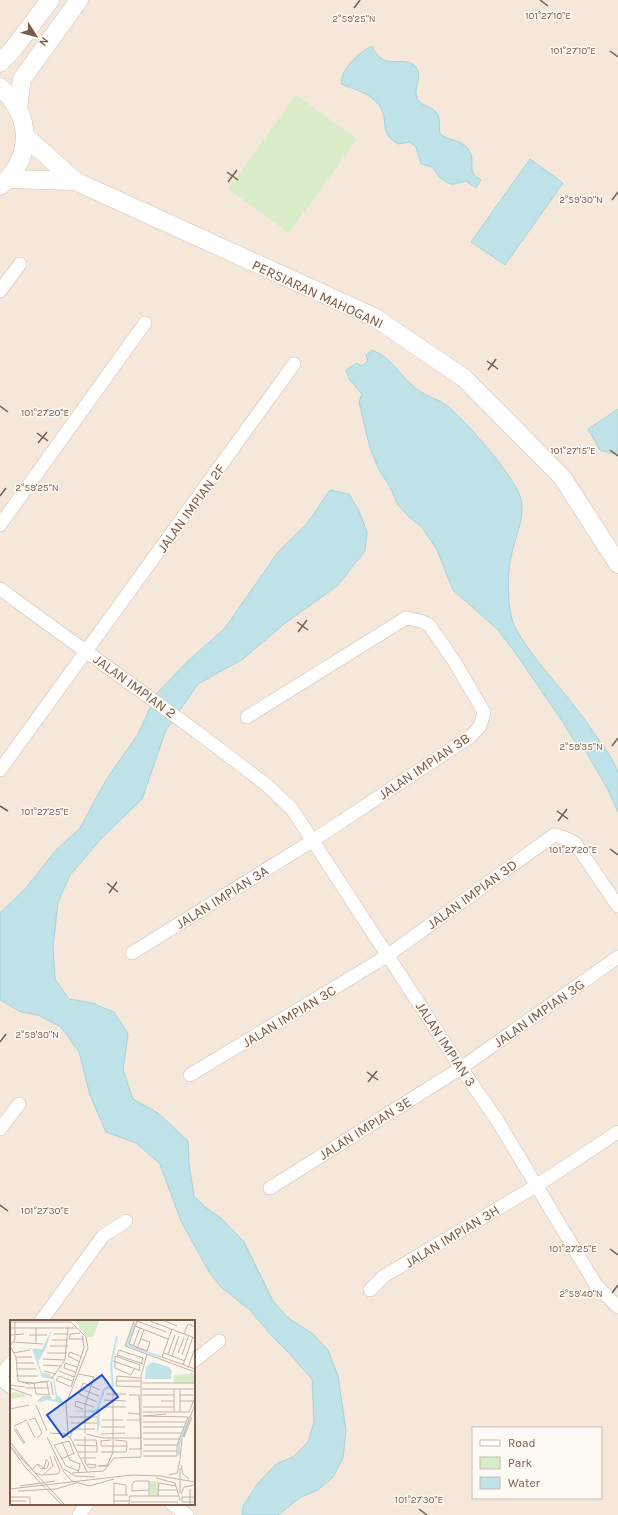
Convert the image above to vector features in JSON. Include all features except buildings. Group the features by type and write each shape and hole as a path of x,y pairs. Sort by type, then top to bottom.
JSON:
{"main road":[{"path":"0,63 14,48 50,0"},
{"path":"18,109 22,79 80,0"},
{"path":"0,87 10,96 18,109 23,122 25,136 23,152 17,166 4,182"},
{"path":"25,136 75,181"},
{"path":"4,182 75,181"},
{"name":"PERSIARAN MAHOGANI","path":"75,181 374,317 464,378 562,477 618,564"}],"street":[{"path":"0,291 20,264"},
{"path":"0,525 146,323"},
{"name":"JALAN IMPIAN 2F","path":"0,770 294,364"},
{"name":"JALAN IMPIAN 2","path":"0,589 142,691 268,786"},
{"name":"JALAN IMPIAN 3B","path":"247,717 406,618 421,621 429,625 454,661 484,712 480,726 471,736 312,841"},
{"name":"JALAN IMPIAN 3","path":"268,786 292,808 460,1068 497,1120 596,1285 618,1307"},
{"name":"JALAN IMPIAN 3D","path":"387,956 554,835 575,843 618,906"},
{"name":"JALAN IMPIAN 3A","path":"132,953 312,841"},
{"name":"JALAN IMPIAN 3C","path":"190,1075 387,956"},
{"name":"JALAN IMPIAN 3G","path":"460,1068 618,957"},
{"name":"JALAN IMPIAN 3E","path":"270,1188 460,1068"},
{"path":"0,1129 18,1104"},
{"name":"JALAN IMPIAN 3H","path":"370,1290 384,1276 536,1186 618,1132"},
{"path":"42,1320 103,1236 126,1221"},
{"path":"195,1360 219,1342"},
{"path":"10,1363 0,1378 10,1386"},
{"path":"79,1515 86,1505"},
{"path":"173,1505 187,1515"}],"shaded area":[{"path":"0,0 618,0 618,1515 0,1515"}],"green space":[{"path":"296,95 357,139 289,233 228,189"}],"water":[{"path":"372,46 382,59 394,62 411,63 416,67 419,75 416,90 417,98 421,103 434,110 438,115 440,134 462,143 468,149 471,154 473,173 481,180 476,188 466,181 450,184 439,177 432,167 421,164 416,147 409,142 399,144 388,136 382,110 371,97 341,84 347,67 356,57"},
{"path":"530,159 563,183 505,265 471,242"},
{"path":"372,350 390,361 418,390 446,405 454,412 478,437 502,467 519,494 522,504 522,511 512,550 508,591 510,610 514,625 529,649 579,712 607,751 618,773 618,812 608,790 587,753 573,739 563,722 498,630 453,590 437,550 422,527 409,517 398,505 389,485 379,470 370,448 359,402 362,394 349,379 346,370 357,363 361,366 368,361 366,355"},
{"path":"618,409 618,455 600,450 588,429"},
{"path":"330,490 349,494 359,511 367,532 365,551 337,586 284,624 243,659 198,684 166,730 142,799 101,839 70,875 58,902 53,947 55,979 69,999 92,1003 114,1012 128,1034 123,1070 133,1099 158,1113 188,1141 189,1164 194,1196 205,1207 222,1219 244,1242 273,1301 287,1317 313,1334 328,1350 338,1376 346,1430 343,1458 333,1477 318,1490 301,1497 278,1515 242,1515 243,1506 258,1483 276,1464 293,1457 308,1442 314,1422 312,1379 269,1333 250,1310 221,1287 209,1272 181,1221 160,1164 136,1143 106,1132 90,1095 79,1052 61,1027 38,1015 21,1012 0,1000 0,913 26,888 55,851 80,828 106,780 138,734 157,693 187,662 225,628 278,552 306,525"}]}
